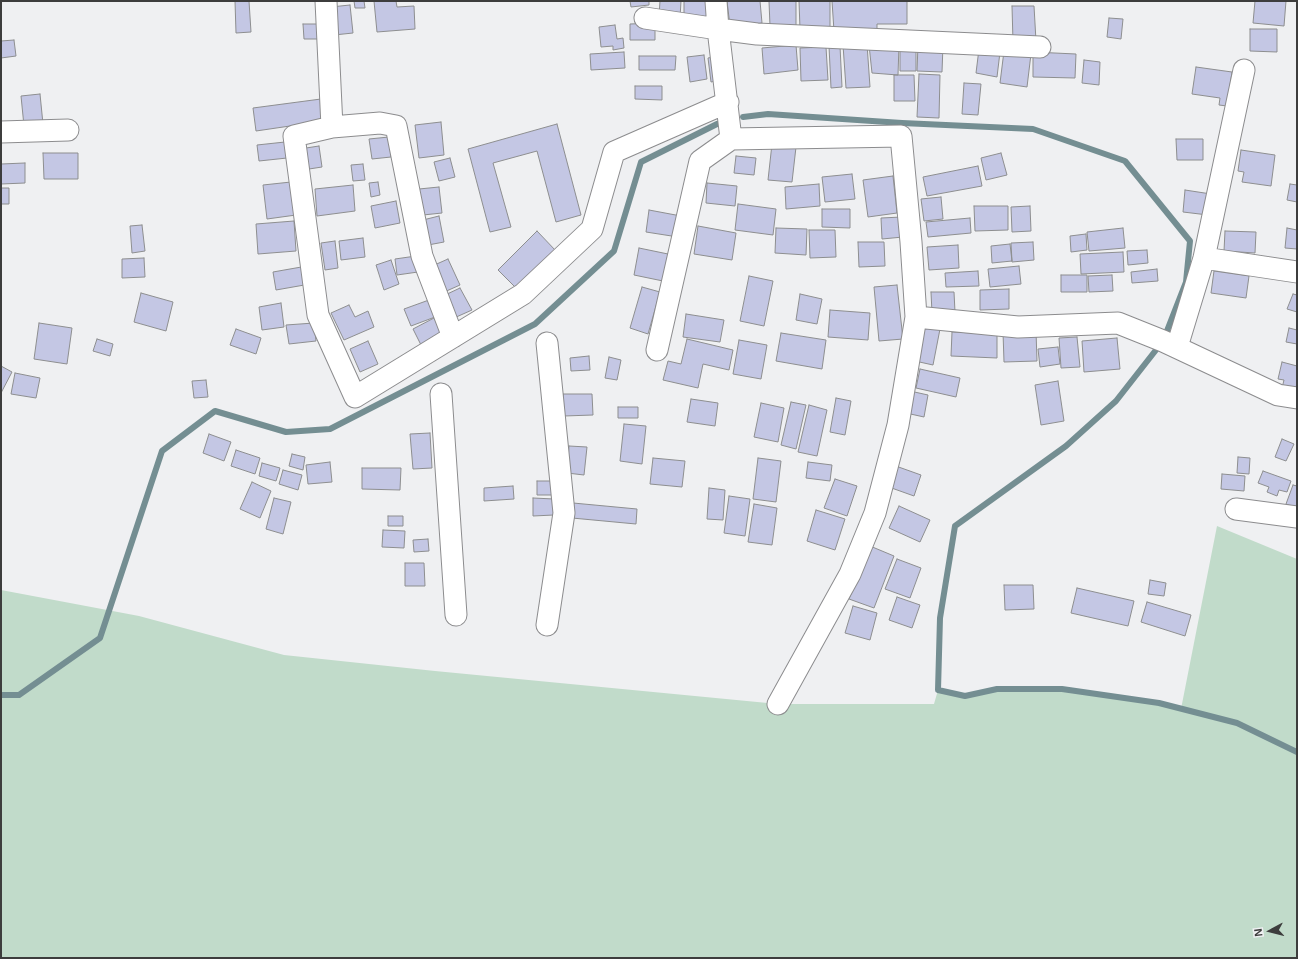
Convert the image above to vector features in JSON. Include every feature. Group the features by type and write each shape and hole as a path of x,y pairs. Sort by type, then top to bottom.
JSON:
{"street":[{"path":"326,1 332,127"},
{"path":"716,1 731,139"},
{"path":"645,18 757,34 1040,47"},
{"path":"1177,347 1204,258 1244,70"},
{"path":"453,338 422,256 396,126 380,122 332,127 294,136 318,315 355,397 453,338 522,294 592,229 614,152 728,102"},
{"path":"1,132 68,130"},
{"path":"657,350 700,161 731,139 901,136 916,317 898,425 875,513 850,574 778,704"},
{"path":"1204,258 1297,272"},
{"path":"916,317 1018,327 1118,324 1177,347 1278,395 1297,398"},
{"path":"547,343 564,513 547,625"},
{"path":"441,394 456,615"},
{"path":"1236,509 1297,517"}],"green space":[{"path":"1217,526 1297,559 1297,958 1,958 1,590 139,616 284,655 435,671 778,704 934,704 938,690 965,696 997,689 1062,689 1159,703 1181,709"}],"building":[{"path":"235,1 249,1 251,32 236,33"},
{"path":"354,1 364,1 365,8 355,8"},
{"path":"374,1 396,1 397,7 414,6 415,29 377,32"},
{"path":"630,1 649,1 649,5 631,7"},
{"path":"660,1 681,1 680,18 659,16"},
{"path":"684,1 710,1 710,18 684,16"},
{"path":"727,1 760,1 762,23 730,26"},
{"path":"769,1 796,1 796,26 770,26"},
{"path":"799,1 830,1 830,28 800,29"},
{"path":"832,1 907,1 907,24 877,24 877,29 834,31"},
{"path":"1255,1 1286,1 1284,26 1253,23"},
{"path":"350,5 353,33 334,35 331,7"},
{"path":"1012,6 1034,6 1036,41 1013,42"},
{"path":"1109,18 1123,19 1121,39 1107,37"},
{"path":"655,23 655,40 630,40 630,24"},
{"path":"303,24 321,24 321,39 304,39"},
{"path":"615,25 617,39 623,38 624,48 613,50 613,46 601,47 599,27"},
{"path":"1250,29 1277,29 1277,52 1250,51"},
{"path":"14,40 16,56 1,58 1,41"},
{"path":"867,44 870,87 846,88 843,45"},
{"path":"796,45 798,70 764,74 762,48"},
{"path":"869,45 899,45 898,75 872,73"},
{"path":"918,45 943,45 942,72 917,71"},
{"path":"829,46 840,46 842,87 831,88"},
{"path":"900,46 916,46 916,71 900,71"},
{"path":"826,47 828,80 801,81 800,48"},
{"path":"979,49 1000,52 997,77 976,73"},
{"path":"1004,51 1031,54 1027,87 1000,83"},
{"path":"624,52 625,68 591,70 590,54"},
{"path":"1033,52 1076,54 1075,78 1033,77"},
{"path":"704,55 707,79 690,82 687,57"},
{"path":"639,56 676,56 675,70 639,70"},
{"path":"718,56 721,80 711,82 708,58"},
{"path":"1084,60 1100,62 1099,85 1082,83"},
{"path":"1196,67 1232,72 1227,106 1219,105 1220,98 1192,94"},
{"path":"919,74 940,75 939,118 917,117"},
{"path":"894,75 914,75 915,101 894,101"},
{"path":"964,83 981,84 978,115 962,114"},
{"path":"635,86 662,86 662,100 635,99"},
{"path":"40,94 43,124 24,126 21,96"},
{"path":"321,99 324,121 256,131 253,108"},
{"path":"441,122 444,155 419,158 415,125"},
{"path":"557,124 581,215 556,222 537,151 493,163 511,227 490,232 468,149"},
{"path":"389,137 391,157 372,159 369,139"},
{"path":"1176,139 1203,139 1203,160 1177,160"},
{"path":"285,142 287,158 259,161 257,145"},
{"path":"772,144 796,147 792,182 768,180"},
{"path":"319,146 322,167 309,169 306,148"},
{"path":"1241,150 1275,155 1271,186 1242,182 1244,172 1238,171"},
{"path":"43,153 78,153 78,179 44,179"},
{"path":"1001,153 1007,175 986,180 981,158"},
{"path":"736,156 756,158 754,175 734,173"},
{"path":"450,158 455,177 439,181 434,162"},
{"path":"25,163 25,183 1,184 1,164"},
{"path":"363,164 365,180 353,181 351,165"},
{"path":"978,166 982,186 927,196 923,177"},
{"path":"852,174 855,199 825,202 822,177"},
{"path":"893,176 897,213 868,217 863,180"},
{"path":"291,182 296,215 267,219 263,185"},
{"path":"378,182 380,195 371,197 369,183"},
{"path":"707,183 737,186 735,206 706,203"},
{"path":"819,184 820,206 786,209 785,187"},
{"path":"1290,184 1297,185 1297,202 1287,200"},
{"path":"353,185 355,211 317,216 315,189"},
{"path":"439,187 442,213 423,215 419,189"},
{"path":"1,188 9,188 9,204 1,204"},
{"path":"1185,190 1211,194 1208,215 1183,212"},
{"path":"941,197 943,219 924,221 921,199"},
{"path":"396,201 400,223 375,228 371,206"},
{"path":"738,204 776,209 773,235 735,230"},
{"path":"974,206 1008,206 1008,230 975,231"},
{"path":"1030,206 1031,231 1012,232 1011,207"},
{"path":"822,209 850,209 850,228 822,227"},
{"path":"649,210 681,216 678,237 646,232"},
{"path":"439,216 444,242 428,245 423,220"},
{"path":"902,217 903,237 882,239 881,218"},
{"path":"970,218 971,233 928,237 926,222"},
{"path":"294,221 296,251 258,254 256,224"},
{"path":"142,225 145,251 132,253 130,226"},
{"path":"698,226 736,233 732,260 694,254"},
{"path":"776,228 807,229 806,255 775,253"},
{"path":"1123,228 1125,248 1089,251 1087,232"},
{"path":"1287,228 1297,230 1297,249 1285,248"},
{"path":"809,230 835,230 836,257 810,258"},
{"path":"537,231 556,251 517,289 498,270"},
{"path":"1225,231 1256,232 1255,253 1224,251"},
{"path":"1086,234 1087,250 1071,252 1070,236"},
{"path":"363,238 365,257 341,260 339,241"},
{"path":"335,241 338,268 325,270 321,243"},
{"path":"858,242 884,242 885,266 859,267"},
{"path":"1033,242 1034,260 1012,262 1011,243"},
{"path":"1010,244 1012,261 992,263 991,246"},
{"path":"958,245 959,268 929,270 927,247"},
{"path":"639,248 668,254 663,281 634,275"},
{"path":"1147,250 1148,263 1128,265 1127,251"},
{"path":"1123,252 1124,272 1081,274 1080,254"},
{"path":"416,256 418,272 397,275 395,259"},
{"path":"144,258 145,277 122,278 122,259"},
{"path":"448,259 460,285 442,293 430,267"},
{"path":"391,260 399,284 384,290 376,265"},
{"path":"307,266 310,284 276,290 273,272"},
{"path":"1019,266 1021,284 990,287 988,269"},
{"path":"1157,269 1158,281 1132,283 1131,272"},
{"path":"978,271 979,286 946,287 945,273"},
{"path":"1214,271 1249,276 1246,298 1211,293"},
{"path":"1061,275 1087,275 1087,292 1061,292"},
{"path":"1112,275 1113,291 1089,292 1088,276"},
{"path":"749,276 773,281 764,326 740,321"},
{"path":"897,285 903,339 879,341 874,287"},
{"path":"642,287 660,292 648,334 630,328"},
{"path":"460,288 472,310 454,318 443,296"},
{"path":"1009,289 1009,309 980,310 980,290"},
{"path":"931,292 954,292 955,312 932,313"},
{"path":"141,293 173,302 166,331 134,322"},
{"path":"800,294 822,299 817,324 796,320"},
{"path":"1293,294 1297,295 1297,312 1287,309"},
{"path":"429,300 435,317 411,326 404,309"},
{"path":"281,303 284,327 262,330 259,307"},
{"path":"349,305 355,317 368,311 374,327 344,340 331,313"},
{"path":"830,310 870,313 868,340 828,337"},
{"path":"686,314 724,320 720,342 683,337"},
{"path":"434,318 444,336 422,347 413,329"},
{"path":"39,323 72,328 67,364 34,359"},
{"path":"314,323 316,341 289,344 286,325"},
{"path":"922,325 940,329 933,365 915,361"},
{"path":"1289,328 1297,330 1297,344 1286,342"},
{"path":"236,329 261,338 256,354 230,345"},
{"path":"1036,331 1037,361 1004,362 1003,332"},
{"path":"952,332 997,334 997,358 951,356"},
{"path":"781,333 826,340 822,369 776,361"},
{"path":"1077,337 1080,367 1061,368 1059,338"},
{"path":"1117,338 1120,369 1084,372 1082,341"},
{"path":"97,339 113,344 110,356 93,351"},
{"path":"687,339 733,350 729,370 703,364 698,388 663,380 668,361 681,364"},
{"path":"739,340 767,345 761,379 733,374"},
{"path":"368,341 378,364 360,372 350,349"},
{"path":"1058,347 1060,364 1040,367 1038,349"},
{"path":"589,356 590,370 571,371 570,358"},
{"path":"609,357 621,360 617,380 605,378"},
{"path":"1282,362 1297,366 1297,383 1295,392 1282,388 1284,380 1278,379"},
{"path":"1,366 12,372 1,393"},
{"path":"920,369 960,378 956,397 916,388"},
{"path":"15,373 40,378 36,398 11,394"},
{"path":"206,380 208,397 194,398 192,381"},
{"path":"1058,381 1064,421 1041,425 1035,385"},
{"path":"910,391 928,395 924,417 906,413"},
{"path":"563,394 592,394 593,415 564,416"},
{"path":"836,398 851,401 845,435 830,432"},
{"path":"691,399 718,403 715,426 687,422"},
{"path":"791,402 806,405 796,449 781,445"},
{"path":"761,403 784,408 778,442 754,437"},
{"path":"809,405 827,410 817,456 798,452"},
{"path":"618,407 638,407 638,418 618,418"},
{"path":"624,424 646,426 642,464 620,461"},
{"path":"430,433 432,468 413,469 410,434"},
{"path":"209,434 231,442 224,461 203,453"},
{"path":"1282,439 1294,444 1286,461 1275,457"},
{"path":"569,446 587,447 584,475 567,473"},
{"path":"236,450 260,458 255,474 231,466"},
{"path":"292,454 305,457 303,470 289,466"},
{"path":"1238,457 1250,458 1249,474 1237,473"},
{"path":"653,458 685,461 682,487 650,484"},
{"path":"758,458 781,461 776,502 753,499"},
{"path":"330,462 332,482 308,484 306,465"},
{"path":"808,462 832,465 830,481 806,478"},
{"path":"262,463 280,468 276,481 259,476"},
{"path":"893,465 921,475 914,496 886,486"},
{"path":"362,468 401,468 400,490 362,489"},
{"path":"283,470 302,475 298,490 279,484"},
{"path":"1263,471 1291,481 1287,492 1279,490 1277,496 1267,492 1269,487 1258,483"},
{"path":"1222,474 1245,476 1244,491 1221,489"},
{"path":"835,479 857,486 847,516 824,508"},
{"path":"537,481 556,481 556,495 537,495"},
{"path":"252,482 271,491 260,518 240,509"},
{"path":"1293,485 1297,486 1297,508 1286,504"},
{"path":"513,486 514,499 484,501 484,488"},
{"path":"709,488 725,490 723,520 707,519"},
{"path":"729,496 750,499 745,536 724,533"},
{"path":"274,498 291,502 283,534 266,529"},
{"path":"533,498 554,499 554,515 533,516"},
{"path":"573,503 637,509 636,524 572,518"},
{"path":"754,504 777,508 772,545 748,542"},
{"path":"899,506 930,520 920,542 889,528"},
{"path":"816,510 845,519 835,550 807,541"},
{"path":"388,516 403,516 403,526 388,526"},
{"path":"383,530 405,531 404,548 382,547"},
{"path":"428,539 429,551 414,552 413,540"},
{"path":"870,546 894,556 874,608 849,599"},
{"path":"897,559 921,568 910,598 885,589"},
{"path":"405,563 424,563 425,586 405,586"},
{"path":"1150,580 1166,583 1164,596 1148,594"},
{"path":"1004,585 1033,585 1034,609 1005,610"},
{"path":"1077,588 1134,601 1128,626 1071,613"},
{"path":"897,597 920,605 912,628 889,620"},
{"path":"1147,602 1191,615 1185,636 1141,622"},
{"path":"853,606 877,613 870,640 845,633"}],"waterway":[{"path":"743,117 768,114 902,123 1033,129 1125,161 1190,241 1186,282 1163,341 1116,401 1066,446 955,526 940,618 938,690 965,696 997,689 1062,689 1159,703 1237,723 1297,752"},
{"path":"1,695 19,695 100,638 162,451 215,411 286,432 330,429 535,324 614,251 641,162 717,124"}]}
